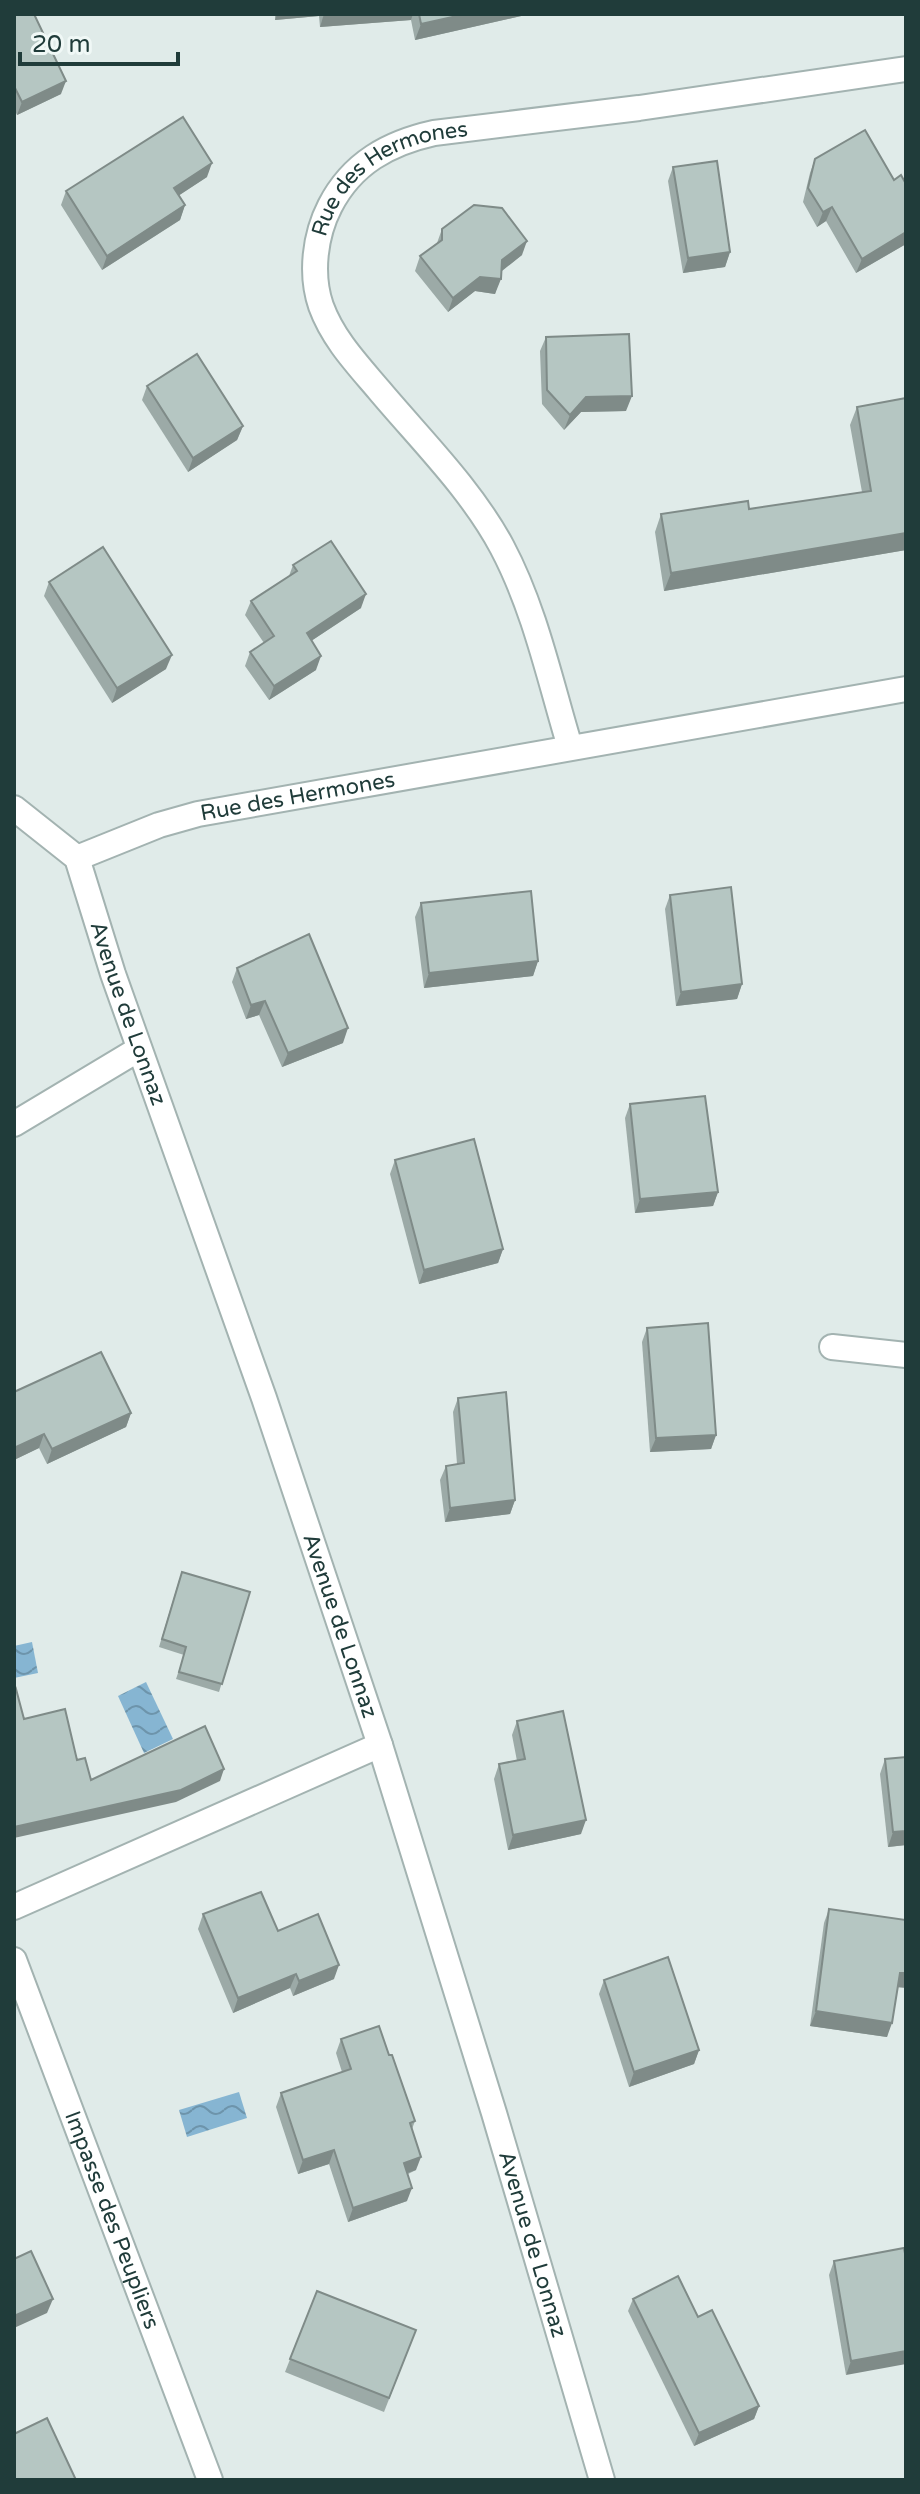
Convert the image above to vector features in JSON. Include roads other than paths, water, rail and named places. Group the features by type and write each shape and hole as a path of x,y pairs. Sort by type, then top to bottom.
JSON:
{"street":[{"name":"Rue des Hermones","path":"570,747 530,616 502,547 467,495 332,331 320,303 315,274 316,245 324,217 337,191 357,169 379,151 406,139 906,69"},
{"name":"Rue des Hermones","path":"77,858 159,825 198,814 906,689"},
{"path":"14,808 77,858"},
{"name":"Avenue de Lonnaz","path":"77,858 139,1049 264,1398 380,1745 494,2113 602,2480"},
{"path":"14,1124 139,1049"},
{"path":"832,1347 906,1355"},
{"path":"14,1907 380,1745"},
{"name":"Impasse des Peupliers","path":"14,1960 210,2480"}],"water":[{"path":"32,1642 38,1673 14,1678 14,1646"},
{"path":"146,1682 173,1739 144,1753 118,1696"},
{"path":"239,2092 247,2118 187,2137 179,2110"}]}
